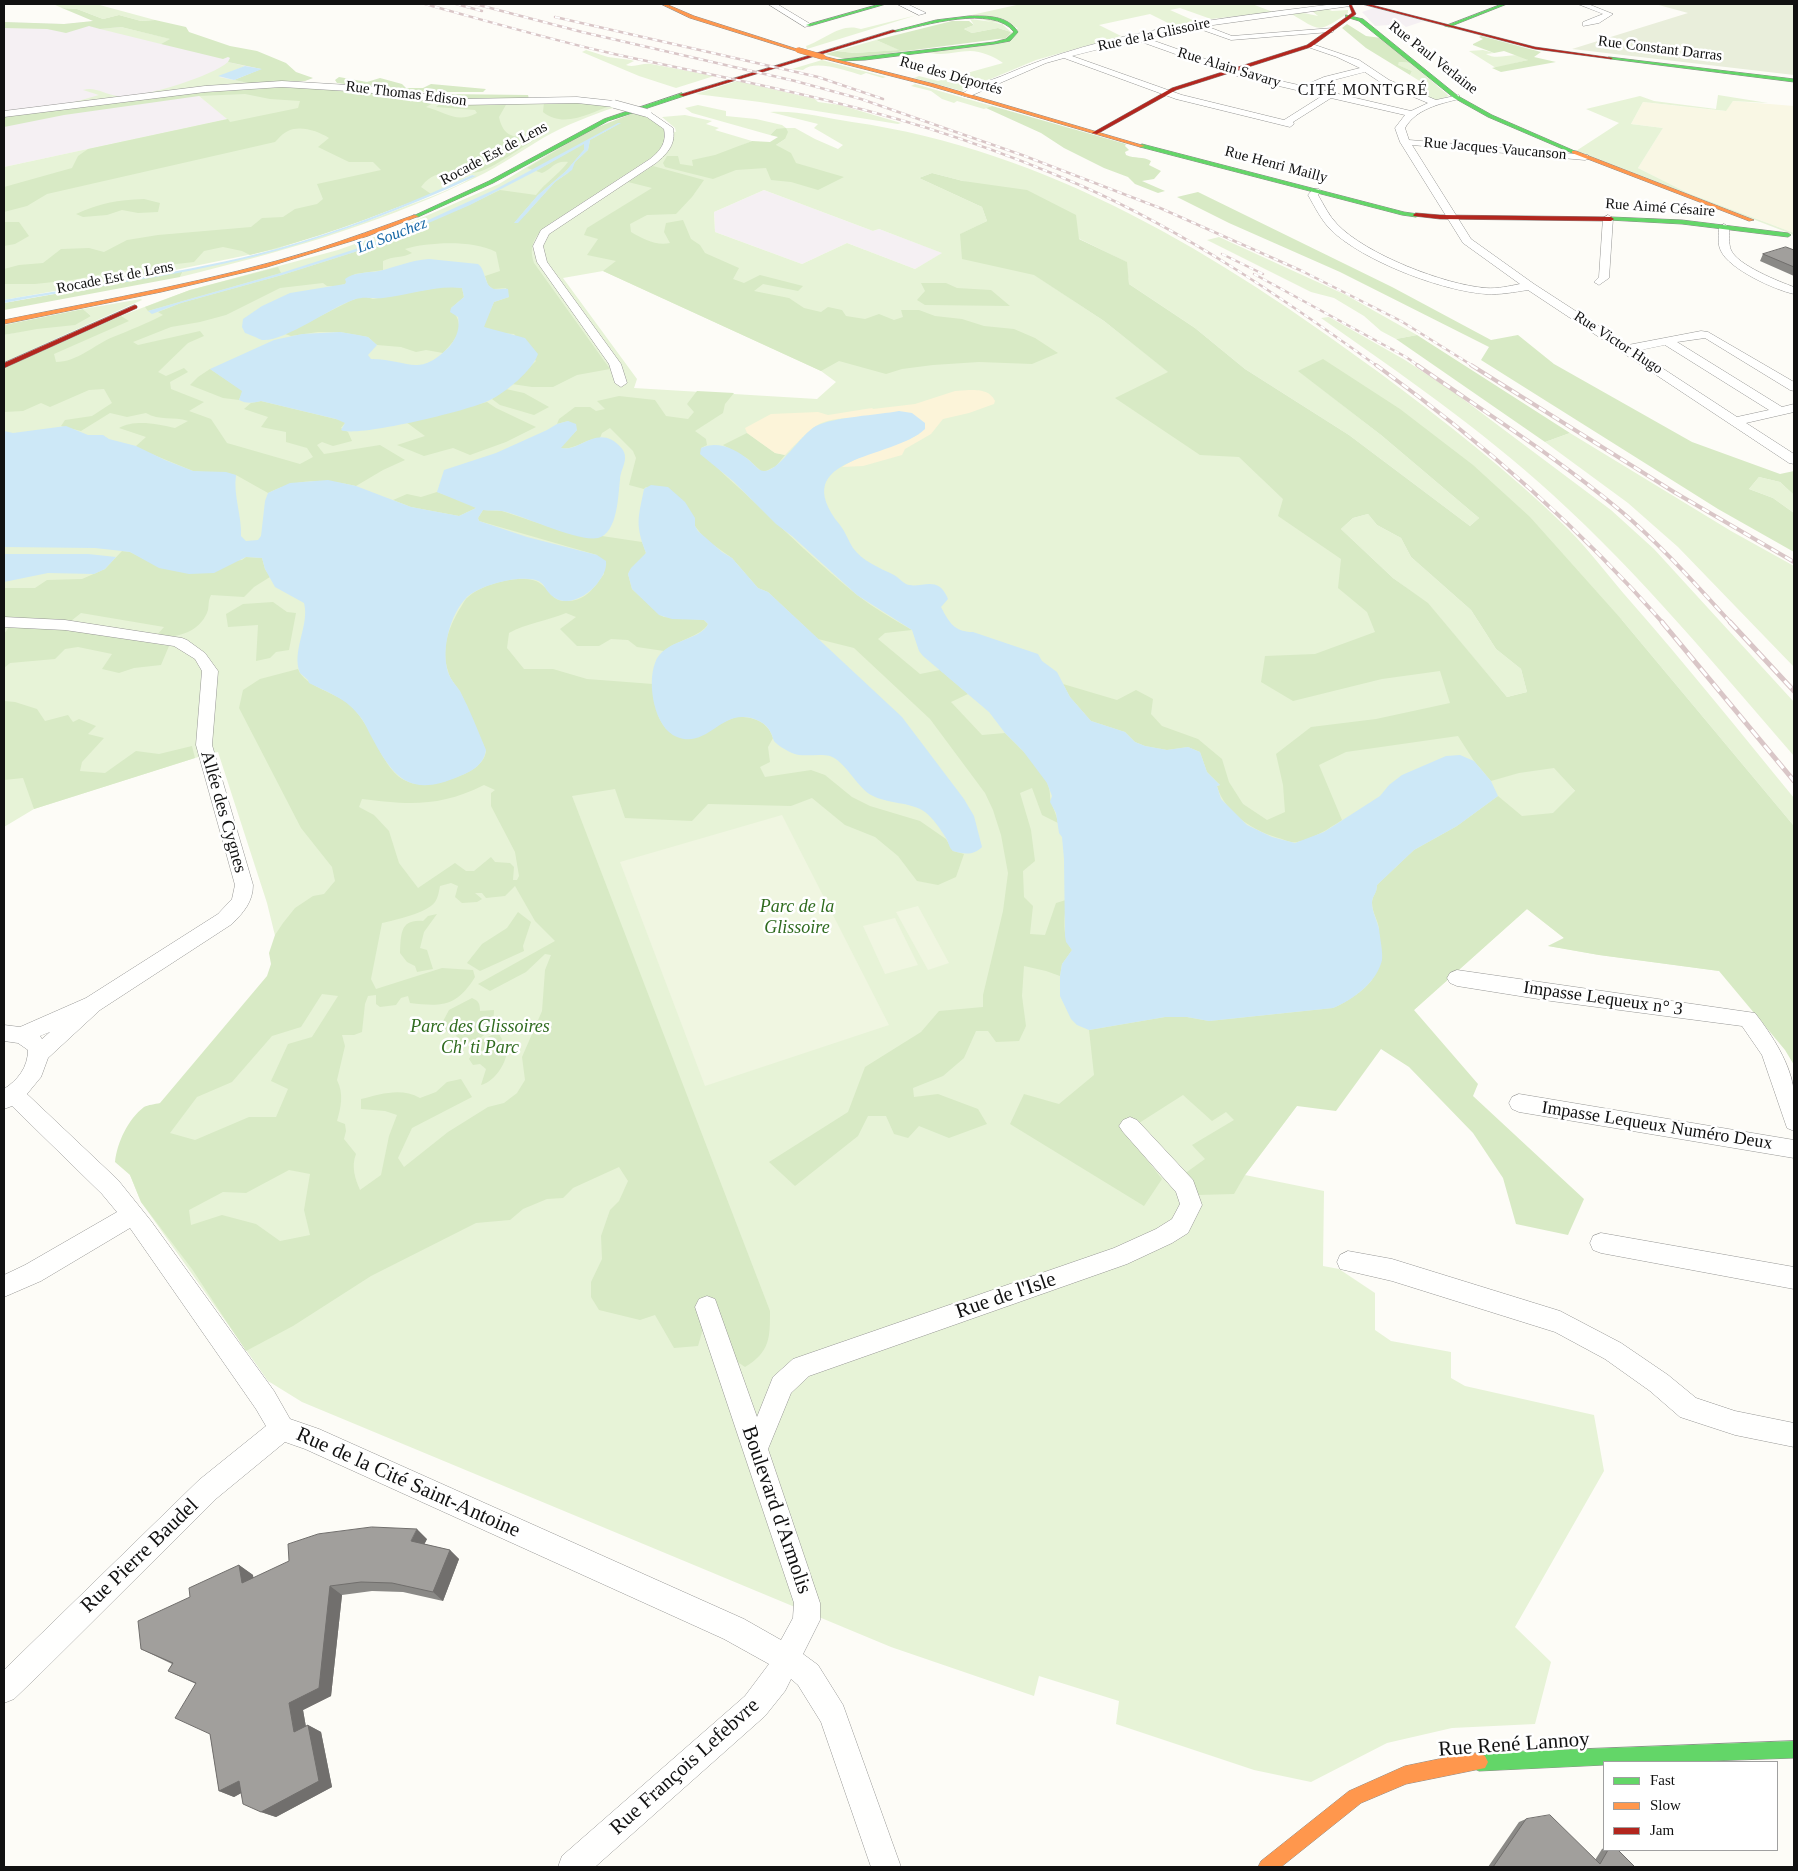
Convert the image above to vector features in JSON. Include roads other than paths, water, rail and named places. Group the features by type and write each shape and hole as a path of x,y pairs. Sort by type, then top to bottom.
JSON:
{"main road":[{"path":"663,4 692,17 795,49 838,60 861,62 994,43 1008,40 1016,32 1013,26 1008,23 982,18 957,18 914,26"},
{"path":"808,25 884,4"},
{"path":"1095,133 1166,93 1309,46 1355,12 1351,4"},
{"path":"1364,4 1450,25 1505,4"},
{"path":"1377,4 1450,25"},
{"path":"937,16 948,11 973,5"},
{"name":"Rocade Est de Lens","path":"4,315 172,282 318,244 404,214 454,194 496,174 567,132 598,117 713,80 937,16 990,6 845,45 622,114 588,127 506,175 448,203 358,238 260,267"},
{"name":"Rue Paul Verlaine","path":"1348,16 1361,20 1456,98 1500,120 1584,157 1756,228"},
{"path":"808,25 822,35"},
{"name":"Rue Constant Darras","path":"1450,25 1522,44 1571,53 1794,79"},
{"path":"795,49 810,42"},
{"name":"Rue des Déportés","path":"861,62 1095,133"},
{"name":"Rue Henri Mailly","path":"1095,133 1419,217 1567,218"},
{"name":"Rue Aimé Césaire","path":"1567,218 1666,221 1756,228 1791,236"},
{"path":"4,322 158,291 260,267"},
{"path":"4,366 124,311 178,292 252,272 260,267"},
{"name":"Rue René Lannoy","path":"1267,1867 1355,1797 1406,1775 1463,1763 1794,1749"}],"street":[{"path":"772,4 808,25"},
{"path":"901,4 922,13"},
{"name":"Rue de la Glissoire","path":"965,95 1042,61 1134,37 1195,25 1351,4"},
{"path":"1582,4 1608,14 1586,24"},
{"path":"1195,25 1231,38 1330,30"},
{"name":"Rue Alain Savary","path":"1134,37 1233,71 1302,90 1413,114"},
{"path":"1309,46 1340,55 1386,82 1436,103"},
{"path":"1063,55 1166,93 1289,123 1328,96"},
{"path":"1302,90 1327,79 1366,70"},
{"name":"Rue Thomas Edison","path":"4,114 241,86 296,84 355,88 425,99 470,103 577,100 614,104 647,113 668,128 670,144 653,161 544,232 539,239 538,253 554,280"},
{"path":"1405,142 1400,128 1402,123 1413,114 1436,103 1456,98"},
{"name":"Rue Jacques Vaucanson","path":"1405,142 1584,157"},
{"name":"Rue Victor Hugo","path":"1405,142 1467,241 1530,286 1794,460"},
{"path":"1316,191 1313,195 1336,229 1354,243 1389,261 1413,271 1475,290 1496,291 1530,286"},
{"path":"1599,282 1604,278 1608,218"},
{"path":"1724,227 1726,251 1737,263 1757,273 1762,279 1794,291"},
{"path":"554,280 615,364 622,383"},
{"path":"1626,349 1701,334 1708,335 1794,387"},
{"path":"1667,341 1780,411"},
{"path":"1736,421 1794,408"},
{"path":"1778,450 1794,446"},
{"name":"Allée des Cygnes","path":"4,622 65,624 174,641 182,643 200,656 210,671 204,745 245,894 241,902 225,919 93,1004 39,1054"},
{"name":"Impasse Lequeux n° 3","path":"1457,978 1551,993 1748,1019 1765,1041 1772,1056 1794,1122"},
{"name":"Allée des Cygnes","path":"13,1034 93,1004"},
{"path":"9,1097 28,1082 37,1067 39,1054 34,1042 13,1034"},
{"name":"Rue de la Cité Saint-Antoine","path":"9,1097 103,1179 132,1215 265,1400 282,1429 310,1438 327,1448 569,1554 734,1629 786,1658"},
{"name":"Impasse Lequeux Numéro Deux","path":"1519,1103 1794,1149"},
{"name":"Rue de l'Isle","path":"756,1448 782,1385 801,1367 1119,1257 1180,1226 1191,1205 1185,1187 1130,1126"},
{"path":"4,1286 33,1273 132,1215"},
{"path":"1601,1243 1794,1278"},
{"path":"1348,1262 1392,1270 1560,1322 1613,1351 1659,1383 1689,1408 1735,1423 1794,1435"},
{"name":"Boulevard d'Armolis","path":"708,1307 807,1603 806,1620 786,1658"},
{"name":"Rue Pierre Baudel","path":"4,1689 40,1656 101,1593 210,1488 282,1429"},
{"path":"786,1658 808,1675 833,1715 886,1867"},
{"name":"Rue François Lefebvre","path":"573,1867 755,1706 775,1681 786,1658"}],"water":[{"path":"245,66 262,69 234,80 218,76"},
{"name":"La Souchez","path":"621,123 590,140 588,150 575,162 572,170 555,182 518,223 514,223 538,195 566,171 584,150 584,144 470,205 364,249 282,275 181,303 152,314 148,311 281,273 362,247 413,227 496,189"},
{"path":"472,175 476,176 422,200 366,221 310,241 253,257 191,270 4,303 4,300 209,265 276,249 376,216"},
{"path":"429,259 478,264 489,286 495,289 508,289 509,297 494,302 484,327 525,338 538,354 525,374 490,400 461,410 390,427 368,430 341,430 345,423 336,419 261,401 250,403 239,400 242,391 210,369 274,340 302,334 340,332 368,337 377,345 368,355 371,359 413,365 430,362 450,346 456,336 459,325 458,317 450,312 451,308 464,297 462,288 432,289 393,297 357,299 343,304 282,336 271,339 262,340 245,333 242,327 243,319 262,306 290,293 345,284 345,279 352,275 379,271 410,262"},
{"path":"899,411 912,413 925,423 925,429 910,439 850,462 834,472 825,485 826,502 857,553 906,584 934,584 939,587 944,591 948,599 941,607 950,622 957,628 1038,654 1042,661 1057,672 1070,697 1091,721 1125,732 1135,742 1145,746 1167,750 1188,747 1200,752 1207,772 1220,785 1217,786 1221,799 1247,825 1272,837 1295,843 1324,832 1380,796 1389,785 1402,775 1446,756 1460,755 1474,761 1491,781 1498,796 1457,826 1414,850 1377,885 1372,906 1379,929 1382,960 1370,983 1356,995 1333,1008 1209,1021 1187,1017 1165,1017 1089,1030 1077,1025 1071,1019 1060,996 1062,964 1072,950 1066,942 1065,936 1062,837 1059,833 1056,813 1050,802 1052,796 1047,783 1023,751 1005,733 989,712 923,656 919,651 912,630 857,595 792,536 776,524 733,481 700,454 701,448 720,445 733,450 759,469 765,471 777,465 816,426 845,418"},
{"path":"568,421 576,424 577,430 561,448 574,447 592,439 605,438 619,445 624,452 625,458 620,477 616,513 610,529 605,535 598,538 564,533 502,511 483,510 478,518 479,521 527,537 597,555 606,561 606,567 597,584 588,593 570,601 557,599 538,581 513,579 479,589 467,597 461,604 448,632 446,663 449,675 464,698 486,750 480,763 469,772 443,782 428,785 416,784 405,780 396,773 379,751 361,718 352,708 334,695 309,683 300,673 298,656 305,620 304,603 275,587 265,569 262,558 246,557 214,573 189,574 159,568 130,552 95,548 4,547 4,431 13,433 66,426 88,435 103,435 109,439 136,446 193,471 226,472 236,475 235,483 241,536 246,541 258,540 261,536 265,501 268,493 290,483 328,480 356,486 411,507 459,516 476,508 437,492 444,470 496,453 557,424"},
{"path":"651,485 668,487 685,502 695,518 695,526 698,531 722,552 732,558 758,588 768,592 902,717 964,799 974,816 982,847 979,850 968,854 953,851 939,828 925,812 913,806 884,800 871,795 860,786 841,763 830,756 801,755 786,750 775,742 769,729 756,719 734,718 695,738 677,737 669,732 663,725 654,704 652,682 655,663 659,655 666,649 698,634 708,624 704,620 672,619 659,615 632,589 628,574 631,568 646,553 640,535 639,515 644,489"},
{"path":"4,554 88,554 116,557 105,569 94,574 48,573 4,582"}],"railway":[{"path":"425,4 587,48 868,111 961,139 1022,162 1121,204 1197,246 1271,292 1377,366"},
{"path":"456,4 482,11"},
{"path":"475,4 582,32 795,81 861,99 1022,155 1160,208 1302,271 1401,321 1473,366"},
{"path":"555,17 818,77 883,99"},
{"path":"1222,254 1263,274"},
{"path":"1254,274 1406,357 1419,366"},
{"path":"1376,365 1453,424 1527,486 1597,552 1663,623"},
{"path":"1417,365 1547,454 1598,492 1664,552 1731,623"},
{"path":"1471,365 1674,492 1794,562"},
{"path":"1662,622 1794,781"},
{"path":"1730,622 1794,691"}],"district":[{"name":"CITÉ MONTGRÉ","path":"1363,91"}],"park label":[{"name":"Parc de la Glissoire","path":"797,918"},
{"name":"Parc des Glissoires Ch' ti Parc","path":"480,1037"}]}
